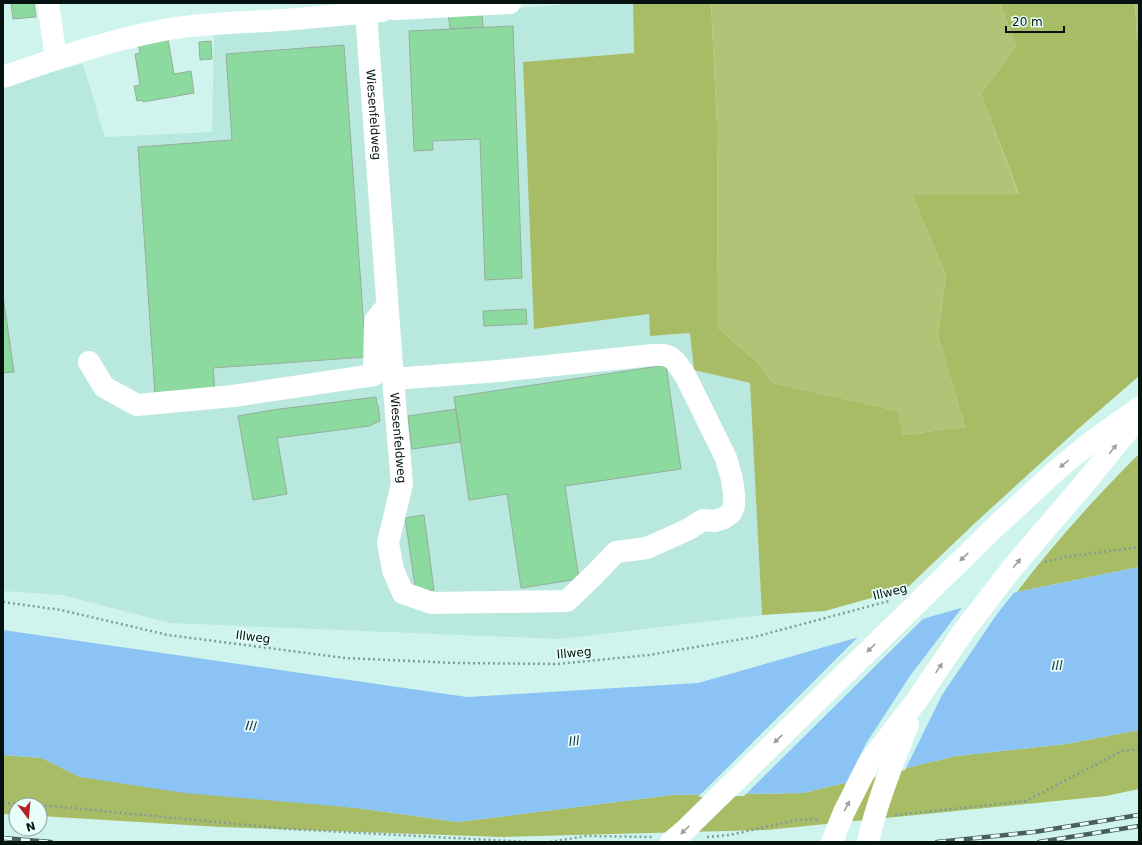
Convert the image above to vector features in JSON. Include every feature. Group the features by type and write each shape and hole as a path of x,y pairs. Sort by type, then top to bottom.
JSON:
{"main road":[{"path":"48,3 56,58"},
{"path":"3,77 56,58 155,31 192,26 366,13 382,11 390,5 393,9 397,10 510,3"},
{"name":"Wiesenfeldweg","path":"366,13 393,379 402,484 388,543 393,570 403,593 432,603 567,601 616,552 647,548 689,529 703,520 715,521 724,518 731,513 734,506 732,479 726,458 684,375 675,361 670,357 664,355 653,355 506,370 393,379"},
{"path":"89,362 104,387 137,405 233,396 374,375 375,321 388,304"},
{"path":"672,842 992,530 1059,468 1095,439 1139,408"},
{"path":"832,842 844,812 870,761 918,700 963,632 1014,567 1139,417"},
{"path":"868,842 873,820 885,785 918,700"}],"path":[{"path":"1042,563 1066,557 1139,546"},
{"name":"Illweg","path":"3,602 61,610 168,635 345,658 456,663 556,664 649,655 754,637 890,601"},
{"path":"48,806 289,829 528,842"}],"shaded area":[{"path":"580,3 633,3 634,53 534,329 649,314 650,336 690,333 694,370 750,383 762,615 560,639 170,623 62,595 3,591 3,88 57,70 83,64 105,137 212,132 214,34"}],"green space":[{"path":"633,3 711,3 717,124 718,328 757,362 773,383 898,411 903,435 965,427 938,336 946,275 912,195 1019,194 981,94 1016,46 1000,3 1135,3 1137,39 1139,45 1139,376 1078,429 976,522 907,588 825,611 762,615 750,383 694,370 690,333 650,336 649,314 534,329 523,62 634,53"},
{"path":"711,3 1000,3 1016,46 981,94 1019,195 912,195 946,275 938,336 965,427 903,435 898,411 773,383 757,362 718,328 717,124"},
{"path":"1135,3 1139,3 1139,45 1137,39"},
{"path":"1139,454 1139,567 1017,592 1075,521"},
{"path":"1139,730 1139,789 1106,796 766,830 501,837 220,827 48,816 48,797 8,797 8,814 3,814 3,755 42,758 80,777 357,808 458,822 672,795 803,793 956,756 1066,744"}],"water":[{"name":"Ill","path":"1139,567 1139,730 1066,744 956,756 803,793 672,795 458,822 357,808 184,793 80,777 42,758 3,755 3,630 467,697 698,683 1017,592"}],"pier":[{"path":"1016,590 997,614 942,695 905,770 845,785 867,742 910,676 964,605"},
{"path":"926,616 744,796 698,797 860,635"}],"building":[{"path":"11,3 34,3 36,17 13,19"},
{"path":"447,3 481,3 483,27 450,29"},
{"path":"513,26 522,278 485,280 480,139 432,141 433,150 414,151 409,31"},
{"path":"168,39 174,74 191,71 194,93 143,102 143,100 137,101 134,86 140,85 135,54 140,53 138,44"},
{"path":"211,41 212,59 200,60 199,42"},
{"path":"344,45 366,357 213,368 215,391 155,395 138,147 232,140 226,54"},
{"path":"3,296 14,372 3,373"},
{"path":"526,309 527,324 484,326 483,311"},
{"path":"666,365 681,469 565,486 579,579 521,588 507,494 469,500 454,397"},
{"path":"376,397 380,421 369,426 277,438 287,494 253,500 238,416 272,410"},
{"path":"456,409 461,442 412,449 408,416"},
{"path":"424,515 434,590 416,593 405,518"}],"railway":[{"path":"937,842 1034,832 1139,815"},
{"path":"1039,842 1139,826"},
{"path":"3,838 51,842"}]}
